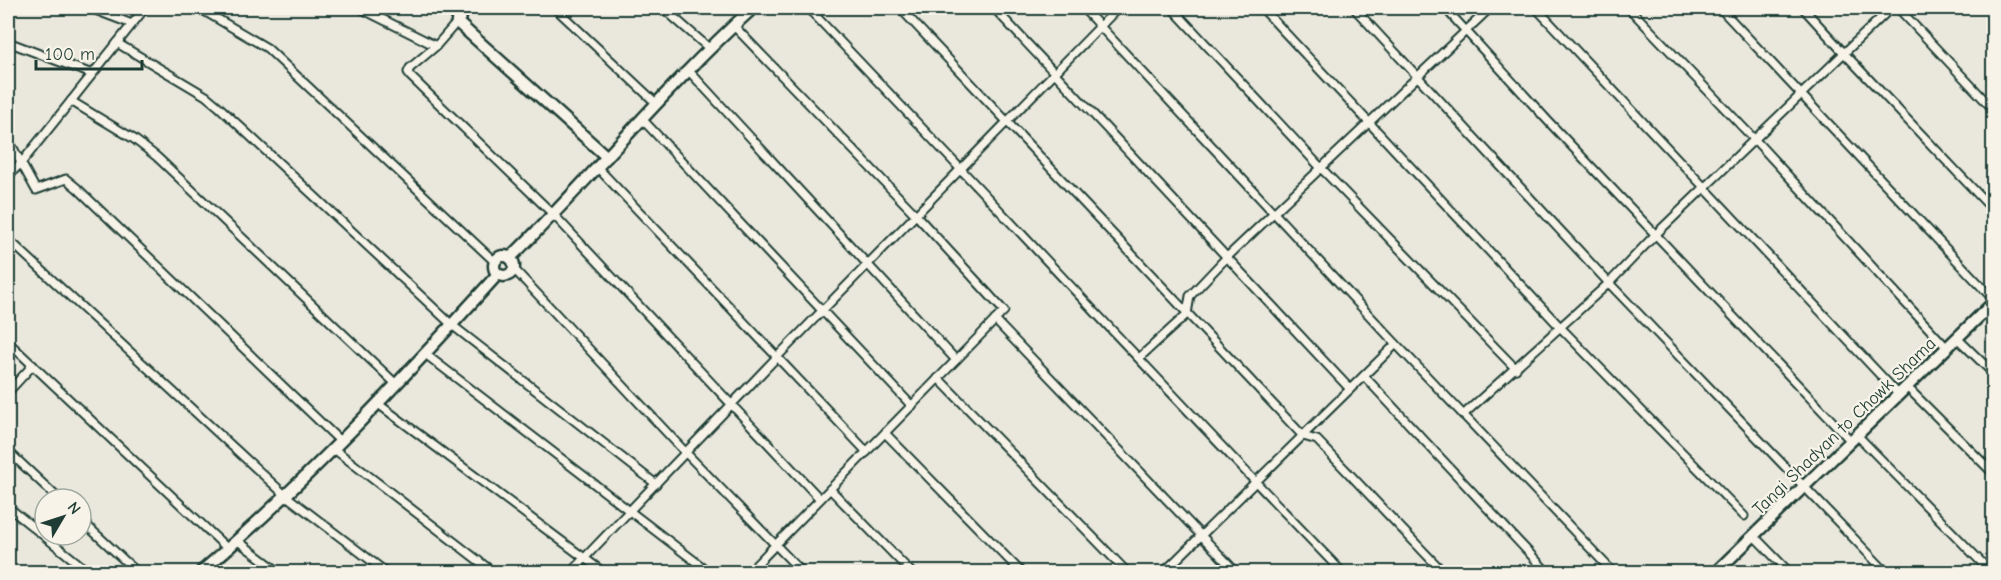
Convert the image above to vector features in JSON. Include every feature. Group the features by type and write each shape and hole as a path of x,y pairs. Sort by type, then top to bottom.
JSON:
{"main road":[{"path":"466,8 457,22 607,157"},
{"path":"498,274 509,275 512,263 597,166 733,25 753,8"},
{"path":"498,274 495,262 504,256 512,263"},
{"path":"201,573 238,541 337,445 498,274"},
{"name":"Tangi Shadyan to Chowk Shama","path":"1716,573 1994,301"}],"street":[{"path":"90,8 132,24"},
{"path":"8,176 22,162 145,8"},
{"path":"200,8 267,48 495,262"},
{"path":"360,8 436,46"},
{"path":"555,8 657,104"},
{"path":"663,8 710,49"},
{"path":"808,8 962,168 1342,573"},
{"path":"900,8 1302,436 1317,441 1443,573"},
{"path":"994,8 1350,389"},
{"path":"1083,8 1613,573"},
{"path":"571,573 777,357 1118,8"},
{"path":"1172,8 1321,168 1516,369"},
{"path":"1262,8 1561,328 1744,516"},
{"path":"1354,8 1609,283 1803,488 1887,573"},
{"path":"1445,8 1655,235 1854,438 1991,573"},
{"path":"1139,358 1187,314 1191,296 1226,258 1490,8"},
{"path":"1536,8 1705,188 1903,391 1994,474"},
{"path":"1629,8 1755,140 1947,348"},
{"path":"1719,8 1994,301"},
{"path":"1803,8 1994,211"},
{"path":"1463,415 1609,283 1655,235 1891,8"},
{"path":"1898,8 1994,110"},
{"path":"1987,8 1994,14"},
{"path":"457,22 436,46 410,68 408,72 410,76 554,215 820,499"},
{"path":"733,25 916,215 1004,311 749,573"},
{"path":"8,42 92,74"},
{"path":"117,44 206,96 452,325 656,484"},
{"path":"689,71 956,360"},
{"path":"71,101 134,139 157,157 395,383"},
{"path":"642,119 912,406"},
{"path":"8,139 36,190 66,179 77,188 337,445 493,573"},
{"path":"597,166 867,452"},
{"path":"8,239 285,495 386,573"},
{"path":"512,263 686,453 802,573"},
{"path":"995,320 1236,573"},
{"path":"1957,338 1994,374"},
{"path":"8,342 228,549"},
{"path":"1164,573 1396,344"},
{"path":"424,353 709,573"},
{"path":"8,393 33,365"},
{"path":"1364,376 1547,573"},
{"path":"938,378 1127,573"},
{"path":"377,403 603,573"},
{"path":"885,433 1021,573"},
{"path":"8,451 46,487"},
{"path":"830,489 911,573"},
{"path":"8,507 89,573"},
{"path":"93,531 137,573"},
{"path":"1754,536 1789,573"},
{"path":"238,541 279,573"}]}
